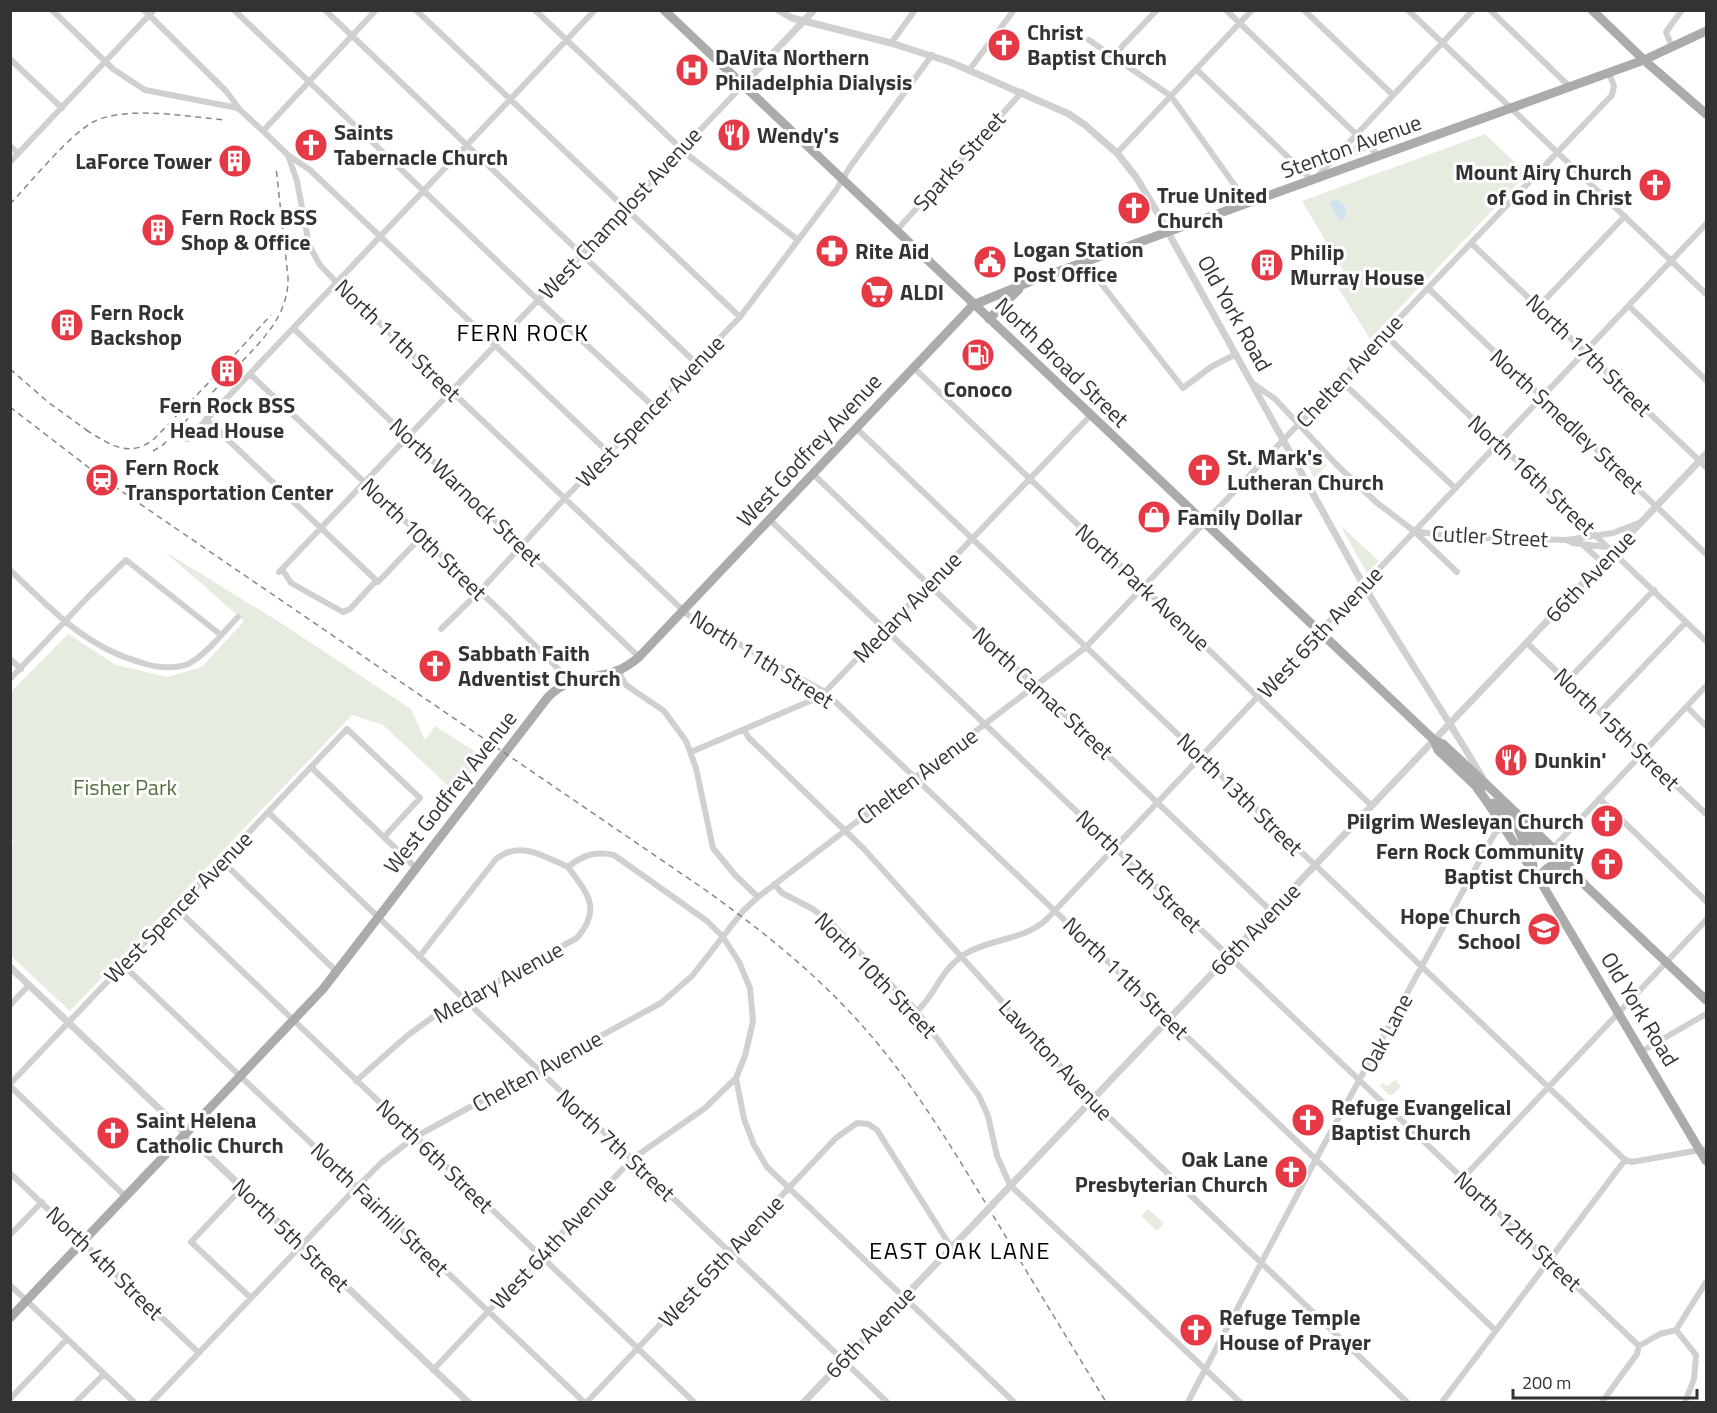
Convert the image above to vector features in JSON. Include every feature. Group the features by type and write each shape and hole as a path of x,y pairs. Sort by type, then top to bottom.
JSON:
{"main road":[{"name":"North Broad Street","path":"664,10 1434,741 1438,750 1513,811 1550,851 1707,1000"},
{"path":"1592,10 1644,60 1707,114"},
{"name":"Stenton Avenue","path":"973,304 1644,60 1707,31"},
{"path":"989,320 1013,294 1029,282"},
{"name":"West Godfrey Avenue","path":"10,1318 337,972 548,697 560,686 570,681 618,671 639,657 973,304"},
{"name":"North Broad Street","path":"1481,786 1517,825 1550,851 1558,865 1586,886"},
{"name":"Old York Road","path":"1481,786 1520,855 1539,879 1642,1052 1704,1149 1707,1161"},
{"name":"Old York Road","path":"1513,811 1539,879"},
{"path":"1539,879 1548,867 1558,865"}],"street":[{"path":"52,10 106,63 123,77 145,90 238,108"},
{"path":"234,10 538,300 654,407"},
{"path":"325,10 696,363"},
{"path":"263,131 376,10"},
{"path":"416,10 740,317"},
{"path":"536,10 681,148 798,240"},
{"path":"188,439 595,10"},
{"name":"Old York Road","path":"778,10 792,18 891,43 970,69 1069,114 1117,153 1140,183 1364,586 1398,645 1450,723 1481,786"},
{"name":"West Champlost Avenue","path":"376,581 351,609 343,612 291,583 281,570 814,10"},
{"path":"891,43 915,10"},
{"path":"970,69 1014,10"},
{"path":"1113,56 1157,10"},
{"path":"1226,10 1379,156"},
{"path":"1117,153 1252,10"},
{"path":"1304,10 1393,96"},
{"path":"1408,10 1707,294"},
{"path":"1196,69 1313,180 1358,135 1473,10"},
{"path":"1490,10 1570,87"},
{"path":"1671,47 1666,32 1682,10"},
{"path":"10,162 106,63 149,12"},
{"name":"North 11th Street","path":"149,12 226,91 238,108 288,155 297,181 309,245 320,265 337,283 683,610 694,619 825,692 1495,1330"},
{"path":"1089,40 1171,96 1248,204"},
{"name":"West Spencer Avenue","path":"441,629 480,591 564,499 740,317 836,190 932,55"},
{"path":"10,58 62,108"},
{"name":"Chelten Avenue","path":"152,1402 381,1163 415,1137 661,1003 692,976 743,911 758,897 1086,647 1613,92 1614,87 1609,73"},
{"name":"Sparks Street","path":"896,231 1022,92"},
{"path":"10,146 18,153"},
{"path":"288,155 310,170 610,454"},
{"path":"1538,307 1625,216"},
{"name":"West 65th Avenue","path":"917,1011 945,972 962,957 979,946 1033,930 1055,910 1707,224"},
{"name":"North 17th Street","path":"1471,243 1707,467"},
{"path":"1085,263 1183,388 1211,367 1236,354"},
{"name":"North Smedley Street","path":"1428,288 1707,554"},
{"path":"1629,306 1707,380"},
{"name":"North Warnock Street","path":"293,328 639,657"},
{"name":"North 16th Street","path":"1384,334 1707,641"},
{"name":"North Park Avenue","path":"914,368 1372,806"},
{"name":"North 10th Street","path":"250,374 480,591 570,681"},
{"path":"1340,380 1455,488"},
{"path":"1252,383 1275,399 1376,502 1414,531 1457,572"},
{"name":"Medary Avenue","path":"691,752 817,698 825,692 1090,416"},
{"path":"206,419 376,581 378,582 421,537"},
{"name":"North 13th Street","path":"856,428 1625,1160"},
{"name":"66th Avenue","path":"804,1402 1603,563 1611,550 1643,521 1707,454"},
{"name":"North Camac Street","path":"813,474 1272,912"},
{"name":"North 12th Street","path":"770,520 1639,1346"},
{"name":"Cutler Street","path":"1414,531 1454,537 1567,540 1613,533 1643,521"},
{"name":"Cutler Street","path":"1567,540 1611,550"},
{"path":"1582,544 1603,563"},
{"path":"10,679 126,560 220,635"},
{"path":"10,570 64,622 111,653 145,664 166,668 188,663 205,651 238,616"},
{"path":"1567,681 1654,591"},
{"path":"1600,712 1686,622"},
{"name":"North 15th Street","path":"1527,643 1707,814"},
{"path":"10,659 21,669"},
{"path":"618,671 626,685 664,711 680,731 691,752 713,848 735,875 758,897"},
{"path":"1550,851 1707,686"},
{"path":"1687,707 1707,726"},
{"name":"West Spencer Avenue","path":"10,1085 347,729 420,798 384,837"},
{"name":"Lawnton Avenue","path":"744,730 749,738 846,830 1092,1101 1407,1402"},
{"path":"311,767 416,868"},
{"path":"1600,799 1707,901"},
{"name":"North 7th Street","path":"268,812 887,1402"},
{"name":"Oak Lane","path":"1188,1402 1316,1159 1491,840 1496,832 1504,827"},
{"path":"419,957 496,859 511,850 533,852 568,867 581,857 602,852 614,855 707,921 723,937 739,962 750,988 753,1021 745,1056 736,1078 744,1119 754,1145 767,1167 1014,1402"},
{"path":"222,861 337,972"},
{"name":"Medary Avenue","path":"356,1081 408,1035 434,1017 577,938 588,925 592,911 587,893 568,867"},
{"name":"North 10th Street","path":"774,884 786,896 813,909 829,921 917,1011 979,1096 988,1116 997,1156 1010,1185 1240,1402"},
{"name":"North 6th Street","path":"177,909 694,1402"},
{"path":"1462,1178 1707,920"},
{"name":"North Fairhill Street","path":"123,965 488,1312 589,1401"},
{"name":"North 5th Street","path":"10,968 468,1402"},
{"path":"10,1005 29,985"},
{"path":"1642,1052 1707,1014"},
{"name":"West 64th Avenue","path":"433,1370 632,1159 705,1108 736,1078"},
{"path":"10,1085 126,1197"},
{"name":"West 65th Avenue","path":"589,1401 836,1138 857,1123 868,1124 877,1130 951,1247"},
{"path":"1442,1402 1625,1160 1632,1162 1704,1149"},
{"name":"North 4th Street","path":"10,1173 199,1353"},
{"path":"242,1188 193,1245 251,1298"},
{"path":"10,1235 42,1202"},
{"path":"1602,1402 1637,1354 1639,1346 1660,1334 1676,1330 1707,1282"},
{"path":"10,1285 134,1402"},
{"path":"1676,1330 1696,1355 1694,1379 1685,1402"},
{"path":"10,1400 67,1339"},
{"path":"76,1402 104,1374"}],"green space":[{"path":"1485,134 1527,174 1370,339 1337,286 1348,279 1302,201"},
{"path":"1356,143 1366,151 1346,159 1345,156"},
{"path":"1306,447 1327,465 1314,478 1301,452"},
{"path":"1340,525 1379,561 1367,573"},
{"name":"Fisher Park","path":"164,551 284,625 411,709 425,740 435,726 482,756 457,794 383,725 352,715 70,1011 11,956 10,865 13,841 11,833 11,692 68,634 116,665 167,677 202,667 244,621"},
{"path":"1395,1080 1401,1086 1393,1095 1389,1095 1380,1086 1383,1083 1387,1086"},
{"path":"1148,1209 1164,1223 1157,1231 1141,1216"}],"water":[{"path":"1336,199 1345,206 1346,217 1340,221 1329,203"}],"railway":[{"path":"10,204 61,148 93,122 107,117 140,113 226,120"},
{"path":"235,369 271,328 284,304 287,291 288,277 276,167"},
{"path":"228,362 271,315"},
{"path":"10,369 48,402 92,434"},
{"path":"86,430 120,448 137,448 146,445 218,373"},
{"path":"153,451 164,444 225,379"},
{"path":"10,407 101,477"},
{"path":"105,480 704,889 745,919 804,968 859,1022 917,1095 968,1174 1106,1402"}],"place":[{"name":"Christ Baptist Church","path":"1004,45"},
{"name":"DaVita Northern Philadelphia Dialysis","path":"692,70"},
{"name":"Wendy's","path":"734,135"},
{"name":"Saints Tabernacle Church","path":"311,145"},
{"name":"LaForce Tower","path":"235,161"},
{"name":"Mount Airy Church of God in Christ","path":"1655,185"},
{"name":"True United Church","path":"1134,208"},
{"name":"Fern Rock BSS Shop & Office","path":"158,230"},
{"name":"Rite Aid","path":"832,251"},
{"name":"Logan Station Post Office","path":"990,262"},
{"name":"Philip Murray House","path":"1267,265"},
{"name":"ALDI","path":"877,292"},
{"name":"Fern Rock Backshop","path":"67,325"},
{"name":"Conoco","path":"978,355"},
{"name":"Fern Rock BSS Head House","path":"227,371"},
{"name":"St. Mark's Lutheran Church","path":"1204,470"},
{"name":"Fern Rock Transportation Center","path":"102,480"},
{"name":"Family Dollar","path":"1154,517"},
{"name":"Sabbath Faith Adventist Church","path":"435,666"},
{"name":"Dunkin'","path":"1511,760"},
{"name":"Pilgrim Wesleyan Church","path":"1607,821"},
{"name":"Fern Rock Community Baptist Church","path":"1607,864"},
{"name":"Hope Church School","path":"1544,929"},
{"name":"Refuge Evangelical Baptist Church","path":"1308,1120"},
{"name":"Saint Helena Catholic Church","path":"113,1133"},
{"name":"Oak Lane Presbyterian Church","path":"1291,1172"},
{"name":"Refuge Temple House of Prayer","path":"1196,1330"}],"district":[{"name":"FERN ROCK","path":"523,332"},
{"name":"EAST OAK LANE","path":"960,1250"}]}
